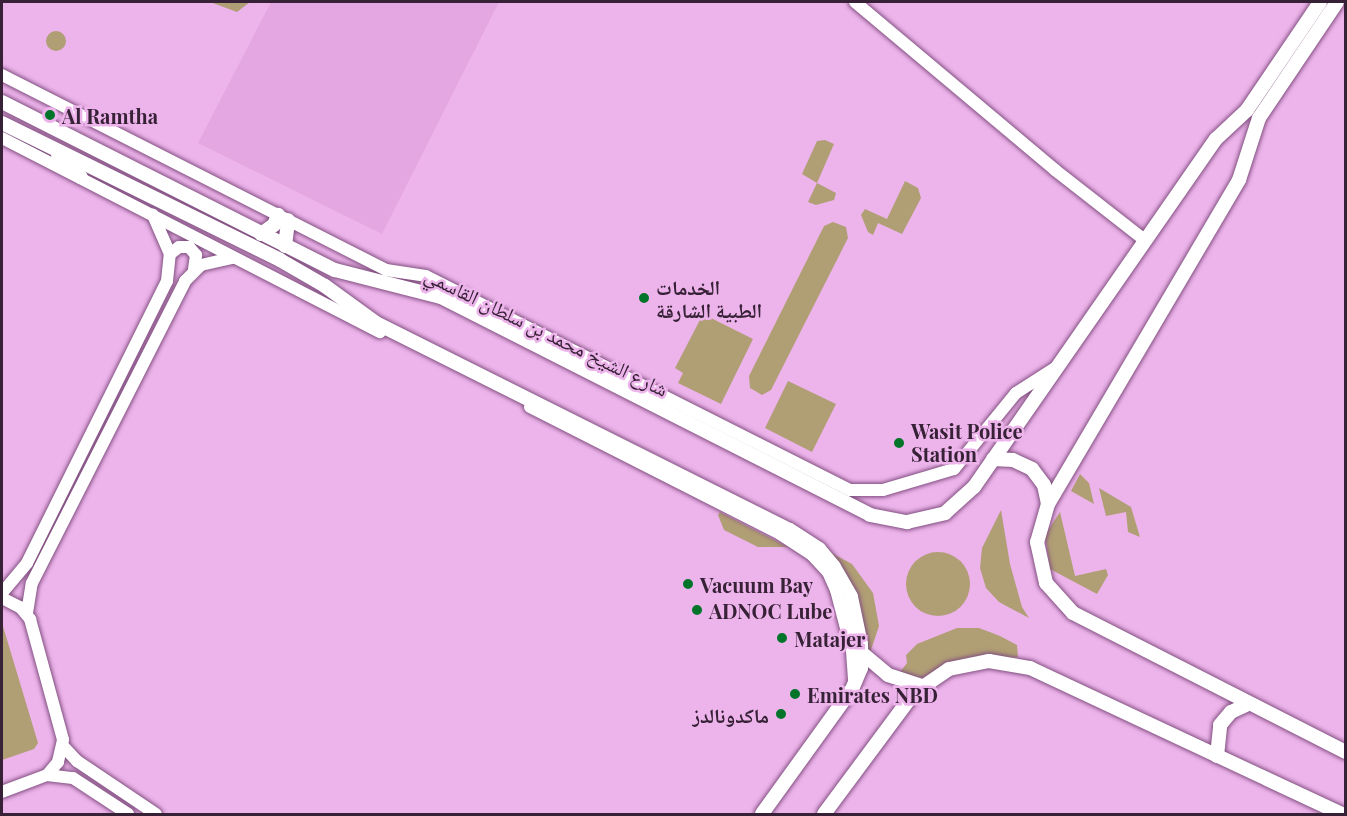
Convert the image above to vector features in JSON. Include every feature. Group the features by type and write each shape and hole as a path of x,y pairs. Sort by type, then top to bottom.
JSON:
{"main road":[{"name":"شارع الشيخ محمد بن سلطان القاسمي","path":"2,102 344,274 406,285 441,297 879,518 907,522 945,513 968,495 1216,139 1244,114 1320,2"},
{"path":"1337,2 1257,122 1239,180 1048,504 1038,532 1038,563 1046,583 1065,607 1248,704 1346,752"},
{"path":"1244,114 1257,122"},
{"path":"2,123 280,260 325,286 376,323 571,424 810,542 827,558 846,587 862,653 852,689 762,814"},
{"path":"50,148 81,177"},
{"path":"261,234 283,218"},
{"path":"283,218 285,246"},
{"path":"993,459 1013,460 1032,469 1044,485 1048,504"},
{"path":"862,653 888,675 922,686"},
{"path":"824,814 922,686 969,663 1000,661 1020,665 1342,814"},
{"path":"1217,756 1220,725 1232,712 1248,704"}],"street":[{"path":"855,2 1055,170 1146,241"},
{"path":"2,75 386,270 426,276 850,490 882,490 954,469 1016,393 1058,366"},
{"path":"2,138 234,258 571,424 780,534 816,558 836,590 855,665 852,689"},
{"path":"27,614 2,595 27,563 167,281 170,254 152,214"},
{"path":"47,775 58,762 63,746 63,729 27,614 29,589 194,270 196,255 189,247 179,247 170,254"},
{"path":"194,270 209,261 234,258"},
{"path":"27,563 38,571"},
{"path":"63,746 77,761 156,814"},
{"path":"2,792 47,775 67,775 128,814"},
{"path":"94,791 104,780"}],"shaded area":[{"path":"210,2 250,2 237,12"},
{"path":"271,2 499,2 382,234 198,143"},
{"path":"52,31 60,31 66,37 66,45 60,51 52,51 46,45 46,37"},
{"path":"825,140 834,144 817,183 802,174 817,141"},
{"path":"905,181 918,188 921,198 902,234 878,223 873,235 868,232 861,215 865,209 887,219"},
{"path":"817,183 836,193 834,200 816,205 808,202"},
{"path":"833,222 846,227 848,238 771,390 762,395 750,388 749,376 824,226"},
{"path":"703,314 753,339 721,404 678,383 683,373 675,368"},
{"path":"788,381 836,404 812,452 765,428"},
{"path":"1080,474 1089,483 1094,504 1071,491"},
{"path":"1099,488 1131,507 1140,537 1128,532 1126,512 1106,516"},
{"path":"1001,510 1010,564 1022,607 1029,618 999,602 986,588 980,568 982,548"},
{"path":"720,512 788,547 758,547 724,530 718,515"},
{"path":"1060,512 1075,576 1106,569 1108,575 1097,594 1050,569 1045,535"},
{"path":"826,550 852,564 873,593 879,626 868,659"},
{"path":"932,552 944,552 961,561 968,572 970,584 968,596 961,607 944,616 932,616 920,611 911,602 906,590 906,578 911,566 920,557"},
{"path":"2,623 38,743 34,749 2,760"},
{"path":"957,628 979,628 1000,636 1017,645 1018,657 952,665 911,683 897,676 907,663 906,655 917,644"}],"place":[{"name":"Al Ramtha","path":"50,115"},
{"name":"الخدمات الطبية الشارقة","path":"644,298"},
{"name":"Wasit Police Station","path":"899,443"},
{"name":"Vacuum Bay","path":"688,584"},
{"name":"ADNOC Lube","path":"697,610"},
{"name":"Matajer","path":"782,638"},
{"name":"Emirates NBD","path":"795,694"},
{"name":"ماكدونالدز","path":"781,714"}]}
